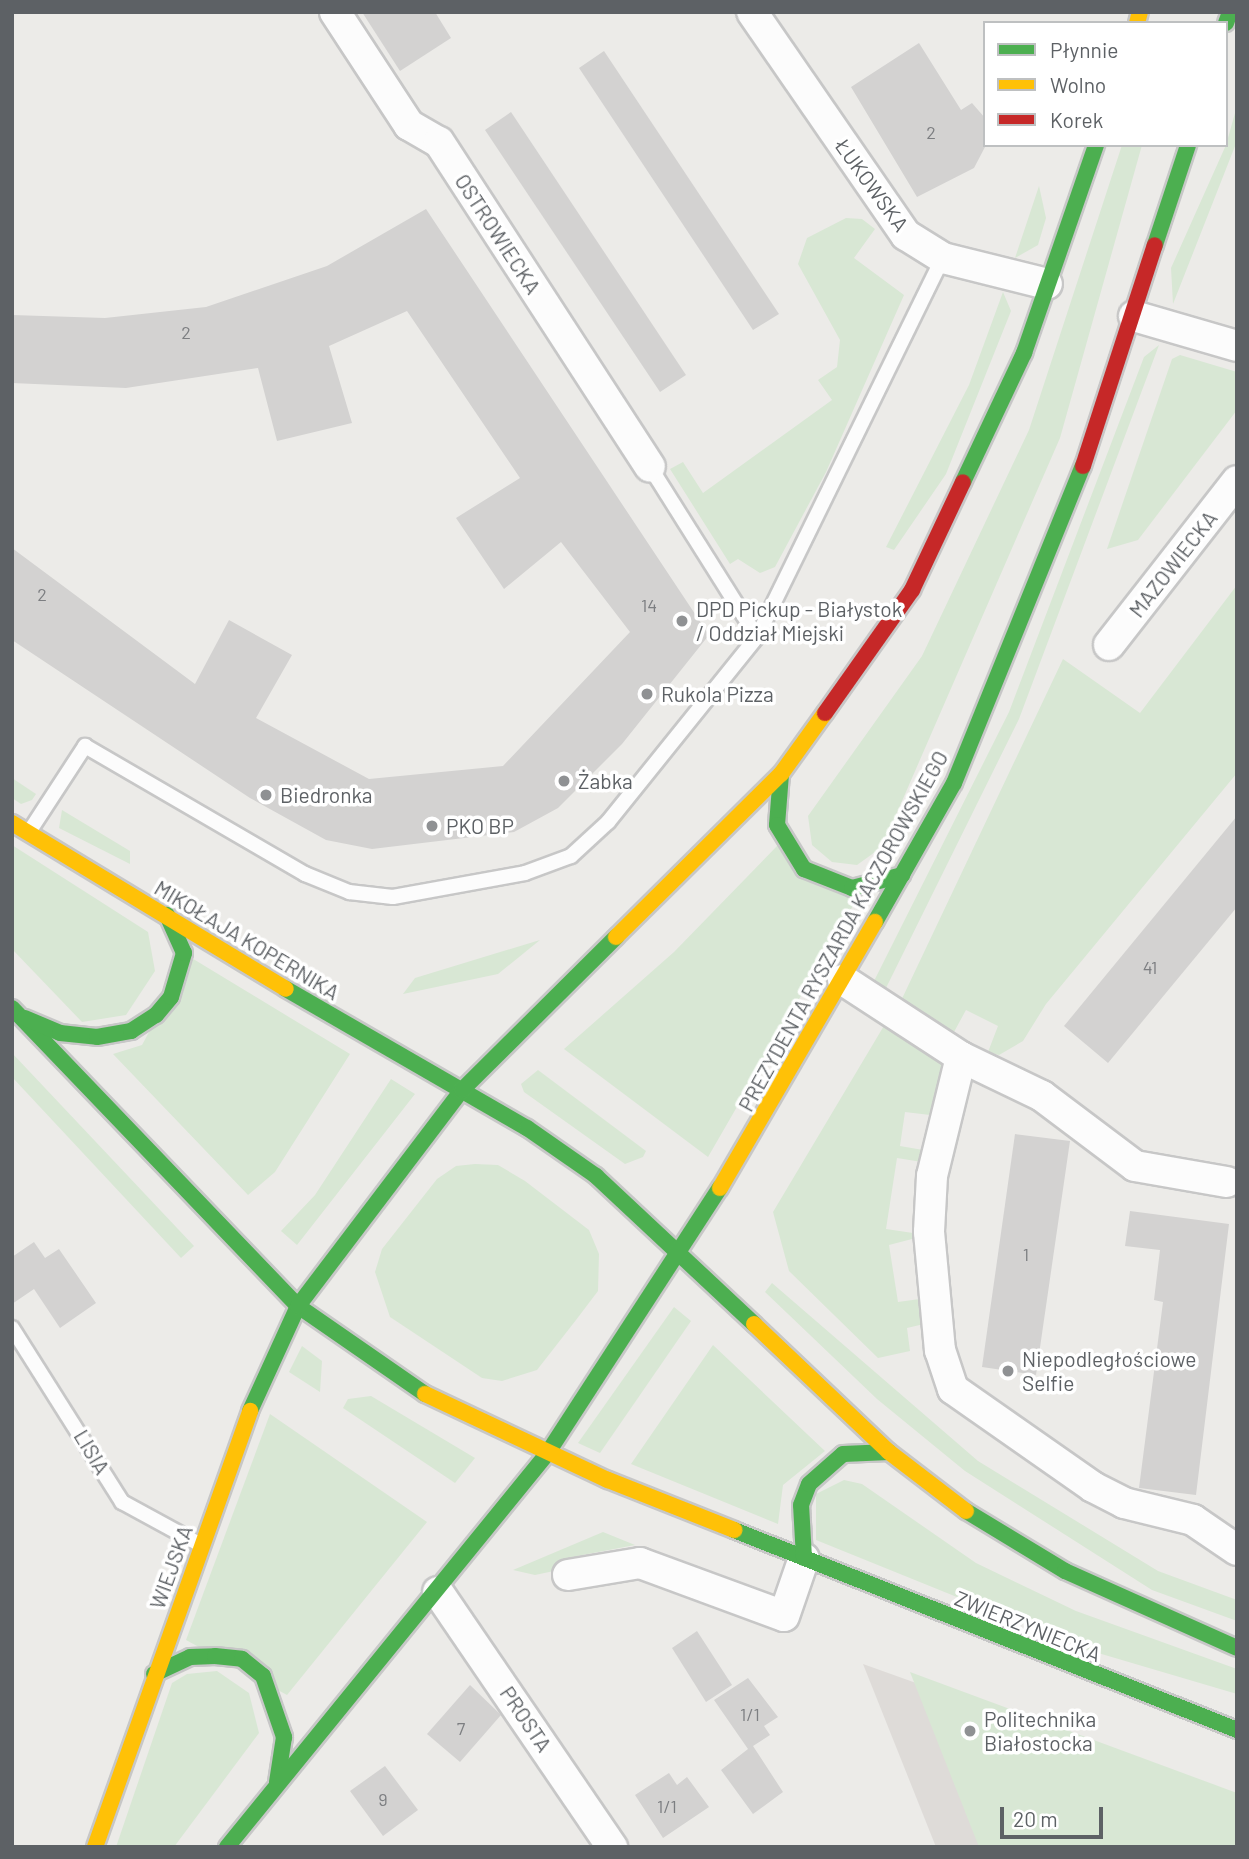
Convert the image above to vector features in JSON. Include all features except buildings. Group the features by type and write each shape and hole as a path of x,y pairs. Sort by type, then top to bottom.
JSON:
{"main road":[{"path":"462,1090 781,774 912,590 1024,353 1095,147"},
{"name":"PREZYDENTA RYSZARDA KACZOROWSKIEGO","path":"547,1454 683,1253 843,980 964,758 1077,483 1187,147"},
{"path":"781,774 777,825 804,869 852,888 902,875"},
{"name":"MIKOŁAJA KOPERNIKA","path":"12,823 462,1090 596,1176 683,1253"},
{"path":"16,1012 60,1033 97,1037 131,1031 156,1015 176,987 184,953 167,915"},
{"path":"16,1012 298,1306"},
{"name":"WIEJSKA","path":"95,1847 154,1674 257,1393 298,1306 462,1090"},
{"path":"683,1253 889,1452 973,1516 1065,1571 1237,1648"},
{"name":"ZWIERZYNIECKA","path":"298,1306 425,1394 547,1454 1237,1730"},
{"path":"804,1558 802,1506 817,1475 843,1454 889,1452"},
{"path":"227,1847 277,1782 438,1592 547,1454"},
{"path":"154,1674 190,1657 215,1656 242,1659 263,1676 284,1737 277,1782"}],"street":[{"name":"OSTROWIECKA","path":"335,12 408,125 439,142 650,467"},
{"name":"ŁUKOWSKA","path":"752,12 906,235 943,258 1047,284"},
{"path":"1134,316 1237,346"},
{"name":"MAZOWIECKA","path":"1110,645 1237,481"},
{"path":"843,980 961,1057 1042,1096 1135,1167 1227,1182"},
{"path":"961,1057 932,1176 929,1232 940,1350 953,1389 1093,1487 1124,1503 1193,1520 1237,1550"},
{"path":"568,1575 640,1563 784,1616 804,1558"},
{"name":"PROSTA","path":"438,1592 612,1847"}],"lane":[{"path":"28,833 85,746 304,874 349,892 393,897 525,873 571,856 608,822 757,637 943,258"},
{"path":"650,467 757,637"},
{"name":"LISIA","path":"12,1328 122,1502 201,1545"}],"shaded area":[{"name":"Politechnika Białostocka","path":"863,1664 1237,1798 1237,1847 936,1847"}],"green space":[{"path":"1237,106 1237,141 1173,304 1171,268 1225,147 1228,147"},
{"path":"1121,147 1141,147 1060,438 882,847 857,865 832,862 812,845 808,816 922,656 1029,430"},
{"path":"1039,186 1046,218 1038,245 1015,258"},
{"path":"846,218 862,219 875,229 854,258 904,295 826,472 775,567 760,573 738,559 730,564 670,469 683,462 703,493 832,400 818,380 837,367 840,340 798,264 807,238"},
{"path":"1003,292 1011,311 946,474 894,550 886,547 969,385"},
{"path":"1159,345 1019,719 885,990 873,983 1009,712 1144,357"},
{"path":"1180,355 1237,372 1237,410 1138,540 1107,549 1172,359"},
{"path":"1237,585 1237,773 1046,1004 1023,1041 999,1055 988,1052 998,1026 966,1010 954,1032 899,1005 1063,659 1140,713"},
{"path":"12,778 36,794 32,800 21,804 12,798"},
{"path":"62,810 130,851 130,864 59,828"},
{"path":"12,845 148,932 155,971 126,1015 82,1022 12,949"},
{"path":"778,845 858,897 708,1157 564,1049 674,952"},
{"path":"540,940 498,974 403,994 415,978"},
{"path":"190,957 350,1054 275,1172 248,1195 113,1054 142,1045"},
{"path":"888,1019 939,1054 942,1066 930,1115 905,1112 900,1146 923,1150 922,1162 897,1158 886,1229 913,1233 912,1239 889,1245 898,1302 927,1298 924,1324 907,1328 910,1351 878,1358 789,1271 773,1212"},
{"path":"12,1053 194,1246 181,1258 12,1077"},
{"path":"538,1070 646,1151 643,1157 625,1164 524,1092 521,1084"},
{"path":"391,1079 415,1094 297,1245 281,1231 315,1195"},
{"path":"498,1165 525,1181 589,1230 599,1254 598,1291 576,1320 537,1370 502,1381 482,1378 390,1317 375,1272 382,1249 437,1179 456,1166"},
{"path":"772,1283 978,1461 1158,1571 1237,1600 1237,1621 1152,1590 965,1471 877,1399 765,1292"},
{"path":"674,1307 691,1321 600,1453 578,1443"},
{"path":"713,1345 825,1451 783,1485 778,1524 631,1464"},
{"path":"302,1346 322,1361 320,1392 289,1372"},
{"path":"371,1396 475,1458 455,1483 343,1408 348,1399"},
{"path":"270,1414 427,1522 287,1695 186,1640"},
{"path":"844,1480 862,1484 976,1563 1076,1611 1237,1669 1237,1694 1088,1650 816,1540 816,1494"},
{"path":"603,1532 635,1545 567,1558 568,1568 535,1575 513,1570"},
{"path":"217,1671 249,1693 259,1733 174,1847 116,1847 172,1683 187,1674"},
{"name":"Politechnika Białostocka","path":"910,1672 1237,1793 1237,1847 979,1847"}],"traffic: fast":[{"path":"1227,21 1230,12"},
{"path":"963,482 1024,353 1095,147"},
{"path":"1155,245 1187,147"},
{"path":"875,922 954,783 1083,466"},
{"path":"781,774 777,825 804,869 852,888 902,875"},
{"path":"25,1018 60,1033 97,1037 131,1031 156,1015 171,997 184,953 167,915"},
{"path":"250,1411 298,1306 462,1090 616,937"},
{"path":"286,989 527,1128 596,1176 754,1324"},
{"path":"12,1008 298,1306 425,1394"},
{"path":"227,1847 547,1454 720,1188"},
{"path":"804,1558 801,1505 809,1484 843,1454 889,1452"},
{"path":"966,1511 1065,1571 1237,1648"},
{"path":"734,1530 1237,1730"},
{"path":"154,1674 190,1657 215,1656 242,1659 263,1676 284,1737 277,1782"}],"traffic: slow":[{"path":"1138,21 1140,12"},
{"path":"616,937 781,774 825,713"},
{"path":"12,823 286,989"},
{"path":"720,1188 875,922"},
{"path":"754,1324 889,1452 966,1511"},
{"path":"425,1394 608,1480 734,1530"},
{"path":"95,1847 250,1411"}],"traffic: jam":[{"path":"1083,466 1155,245"},
{"path":"825,713 912,590 963,482"}],"place":[{"name":"DPD Pickup - Białystok / Oddział Miejski","path":"682,621"},
{"name":"Rukola Pizza","path":"647,694"},
{"name":"Żabka","path":"564,781"},
{"name":"Biedronka","path":"266,795"},
{"name":"PKO BP","path":"432,826"},
{"name":"Niepodległościowe Selfie","path":"1008,1371"},
{"name":"Politechnika Białostocka","path":"970,1731"}]}
